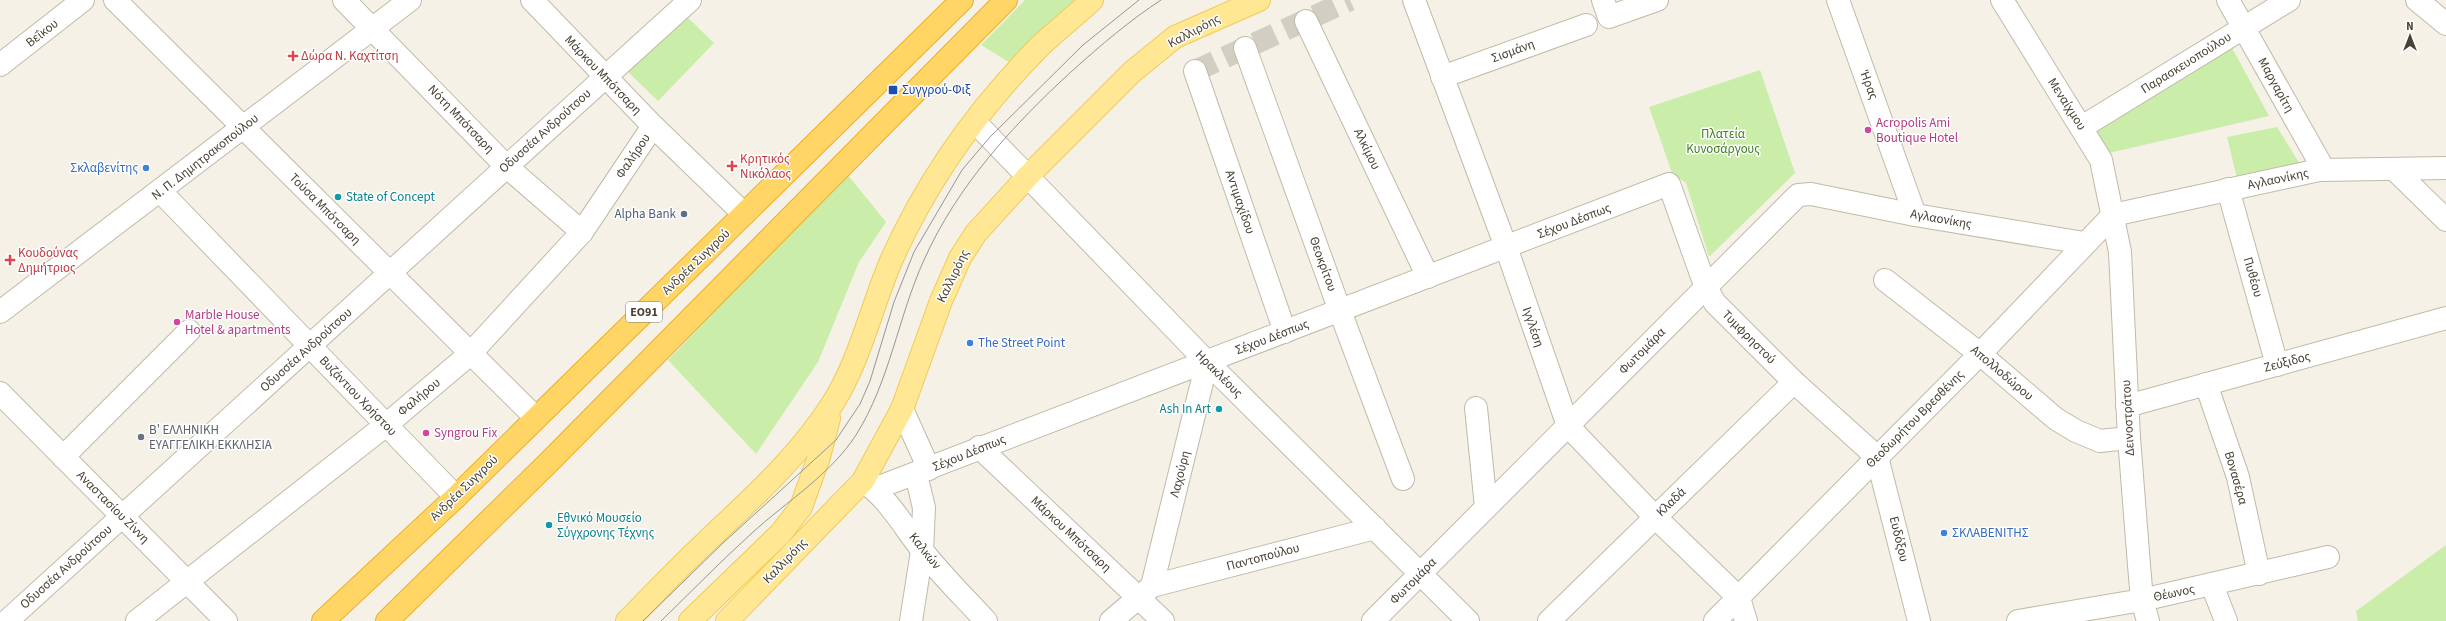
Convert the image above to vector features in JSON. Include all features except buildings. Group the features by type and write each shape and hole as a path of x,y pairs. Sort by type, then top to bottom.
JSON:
{"highway":[{"name":"Ανδρέα Συγγρού","path":"324,621 456,497 962,0"},
{"name":"ΕΟ91","path":"387,621 560,451 1006,0"}],"main road":[{"path":"627,621 795,456 833,403 846,381 891,262 914,213 938,173 975,122 1040,47 1092,0"},
{"name":"Καλλιρόης","path":"727,621 869,485 902,409 941,301 960,258 976,233 1028,176 1132,72 1175,37 1259,0"},
{"path":"690,621 781,533 801,508 819,457 833,403"}],"street":[{"name":"Βεΐκου","path":"0,65 84,0"},
{"name":"Τούσα Μπότσαρη","path":"115,0 536,418"},
{"name":"Νότη Μπότσαρη","path":"344,0 506,166 582,232"},
{"name":"Ν. Π. Δημητρακοπούλου","path":"0,312 161,192 410,0"},
{"name":"Μάρκου Μπότσαρη","path":"532,0 605,78 744,214"},
{"path":"605,78 690,0"},
{"name":"Ιγγλέση","path":"1414,0 1506,247 1568,426 1655,517 1739,598"},
{"path":"1606,8 1657,0"},
{"name":"Ήρας","path":"1838,0 1915,215"},
{"name":"Μεναίχμου","path":"2002,0 2082,127 2101,160 2113,215"},
{"name":"Μαργαρίτη","path":"2228,0 2324,170"},
{"name":"Παρασκευοπούλου","path":"2082,127 2289,0"},
{"path":"2417,0 2446,24"},
{"name":"Αλκίμου","path":"1306,21 1428,277"},
{"name":"Σισμάνη","path":"1442,77 1586,25"},
{"name":"Θεοκρίτου","path":"1245,48 1340,311 1403,479"},
{"name":"Αντιμαχίδου","path":"1195,71 1285,332"},
{"name":"Οδυσσέα Ανδρούτσου","path":"7,621 390,274 506,166 605,78"},
{"name":"Ηρακλέους","path":"975,122 1207,362 1468,621"},
{"name":"Φαλήρου","path":"136,621 186,580 386,425 470,354 582,232 653,126"},
{"name":"Αγλαονίκης","path":"2113,215 2228,189 2324,170 2446,168"},
{"path":"2394,169 2446,220"},
{"name":"Σέχου Δέσπως","path":"869,485 922,471 979,447 1207,362 1669,184"},
{"name":"Τυμφρηστού","path":"1669,184 1706,288 1715,303 1794,382 1877,457"},
{"name":"Πυθέου","path":"2228,189 2277,365"},
{"name":"Βυζάντιου Χρήστου","path":"161,192 456,497"},
{"name":"Αγλαονίκης","path":"1798,196 1811,194 1915,215 2084,243"},
{"name":"Φωτομάρα","path":"1373,621 1798,196"},
{"name":"Θεοδωρήτου Βρεσθένης","path":"1716,621 1980,354 2084,243 2113,215"},
{"name":"Δεινοστράτου","path":"2113,215 2120,252 2129,438 2142,600 2148,621"},
{"name":"Απολλοδώρου","path":"1885,280 1980,354 2056,419 2076,432 2100,441 2129,438"},
{"name":"Ζεύξιδος","path":"2127,406 2446,318"},
{"path":"63,457 189,331"},
{"name":"Λαχούρη","path":"1146,592 1207,362"},
{"name":"Κλαδά","path":"1549,621 1794,382"},
{"name":"Βονασέρα","path":"2206,384 2238,477 2259,574"},
{"name":"Αναστασίου Ζίννη","path":"0,393 226,621"},
{"path":"1476,408 1486,508"},
{"path":"902,409 922,471 924,508 922,550 911,621"},
{"name":"Μάρκου Μπότσαρη","path":"979,447 1146,592 1163,621"},
{"name":"Ευδόξου","path":"1877,457 1919,621"},
{"name":"Καλκών","path":"869,485 899,518 922,550 986,621"},
{"name":"Παντοπούλου","path":"1146,592 1375,528"},
{"name":"Θέωνος","path":"2018,621 2142,600 2328,557"},
{"path":"2212,585 2226,621"},
{"path":"1111,621 1146,592"},
{"path":"1739,598 1746,621"}],"green space":[{"path":"1025,0 1085,0 1012,64 981,45"},
{"path":"683,13 714,43 658,101 627,71"},
{"path":"2231,46 2269,116 2109,153 2094,128"},
{"name":"Πλατεία Κυνοσάργους","path":"1760,70 1795,173 1709,257 1686,183 1672,173 1649,107"},
{"path":"2277,127 2300,164 2237,178 2227,137"},
{"path":"847,174 886,222 859,262 818,362 756,454 668,360"},
{"path":"2446,545 2446,621 2358,621 2356,611"}],"tunnel":[{"path":"1195,71 1350,0"}],"tram line":[{"path":"643,621 723,543 836,440 860,404 870,381 894,302 914,252 962,170 990,137 1083,45 1139,0"},
{"path":"661,621 740,544 765,521 821,475 846,449 868,414 877,393 886,371 907,304 924,260 937,233 970,182 1008,135 1050,92 1115,34 1161,0"}],"place":[{"name":"Δώρα Ν. Καχτίτση","path":"293,56"},
{"name":"Συγγρού-Φιξ","path":"893,90"},
{"name":"Acropolis Ami Boutique Hotel","path":"1868,130"},
{"name":"Κρητικός Νικόλαος","path":"732,166"},
{"name":"Σκλαβενίτης","path":"146,168"},
{"name":"State of Concept","path":"338,197"},
{"name":"Alpha Bank","path":"684,214"},
{"name":"Κουδούνας Δημήτριος","path":"10,260"},
{"name":"Marble House Hotel & apartments","path":"177,322"},
{"name":"The Street Point","path":"970,343"},
{"name":"Ash In Art","path":"1219,409"},
{"name":"Syngrou Fix","path":"426,433"},
{"name":"Β' ΕΛΛΗΝΙΚΗ ΕΥΑΓΓΕΛΙΚΗ ΕΚΚΛΗΣΙΑ","path":"141,437"},
{"name":"Εθνικό Μουσείο Σύγχρονης Τέχνης","path":"549,525"},
{"name":"ΣΚΛΑΒΕΝΙΤΗΣ","path":"1944,533"}]}
